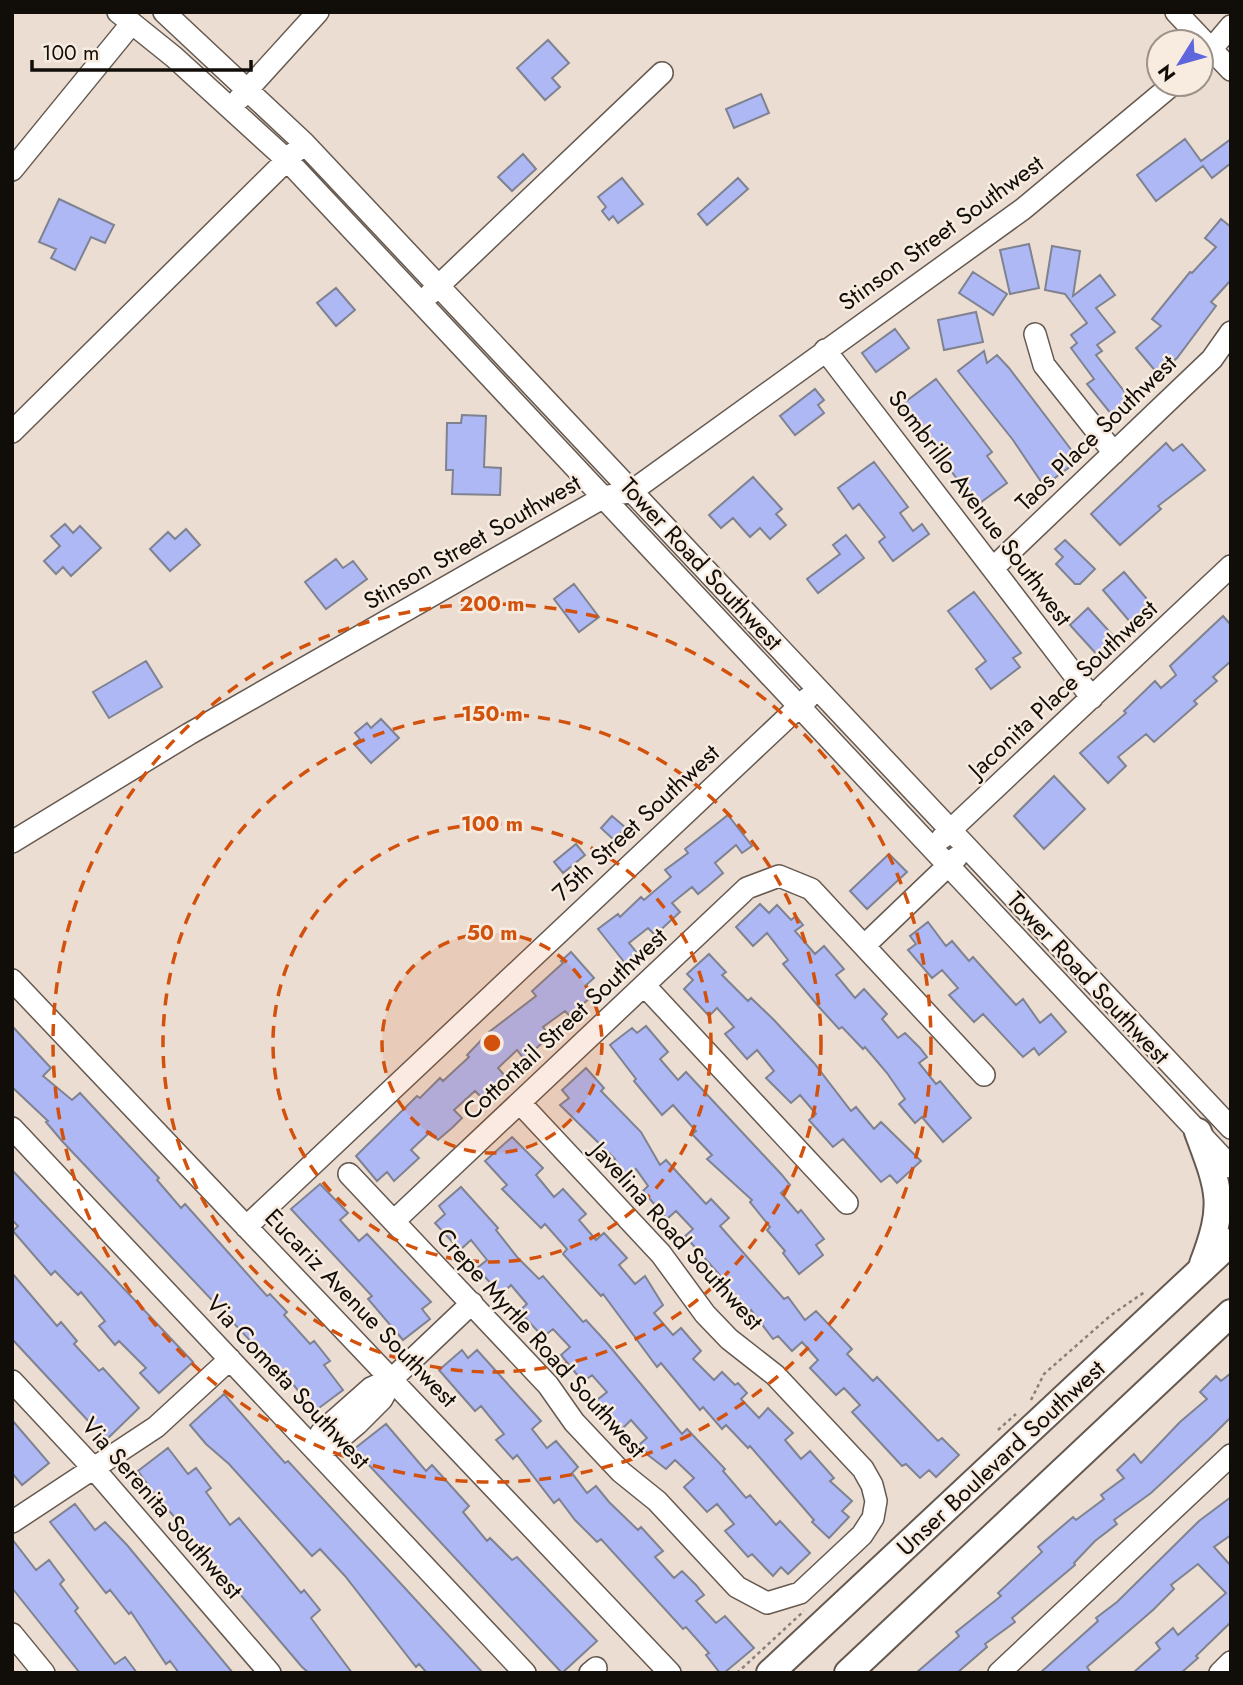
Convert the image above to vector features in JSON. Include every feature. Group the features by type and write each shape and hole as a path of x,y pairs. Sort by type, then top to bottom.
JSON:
{"main road":[{"path":"1198,1132 1216,1182 1219,1216 1200,1271"},
{"name":"Unser Boulevard Southwest","path":"770,1673 1231,1242"},
{"path":"848,1673 1231,1313"}],"street":[{"name":"Tower Road Southwest","path":"164,12 248,88 304,144 1231,1128"},
{"path":"231,109 318,12"},
{"path":"1177,12 1188,28"},
{"name":"Tower Road Southwest","path":"125,18 287,160 1231,1167"},
{"path":"12,170 125,18"},
{"path":"1215,45 1231,26"},
{"path":"1215,61 1231,70"},
{"path":"421,303 662,73"},
{"name":"Stinson Street Southwest","path":"12,842 188,734 604,497 632,491 1023,209 1156,98"},
{"path":"12,432 304,144"},
{"name":"Taos Place Southwest","path":"993,568 1212,359 1231,332"},
{"path":"1035,334 1044,365 1114,453"},
{"name":"Sombrillo Avenue Southwest","path":"825,350 1092,698"},
{"name":"Jaconita Place Southwest","path":"931,849 1231,566"},
{"name":"75th Street Southwest","path":"246,1227 817,689"},
{"path":"967,848 865,945 984,1075"},
{"name":"Cottontail Street Southwest","path":"394,1222 747,888 779,876 811,889 865,945"},
{"name":"Eucariz Avenue Southwest","path":"12,980 393,1378 670,1673"},
{"path":"644,985 847,1203"},
{"name":"Javelina Road Southwest","path":"520,1103 661,1254 705,1314 729,1339 775,1375 863,1469 876,1501 873,1518 862,1535 803,1601"},
{"name":"Via Cometa Southwest","path":"12,1128 525,1673"},
{"name":"Crepe Myrtle Road Southwest","path":"349,1174 548,1385 574,1422 621,1472 657,1501 737,1587 767,1602 803,1601"},
{"path":"316,1451 321,1433 327,1427 370,1388 393,1378 472,1303"},
{"path":"12,1522 156,1427 230,1359"},
{"name":"Via Serenita Southwest","path":"12,1381 95,1469 270,1673"},
{"path":"999,1673 1231,1455"},
{"path":"12,1634 44,1673"},
{"path":"1220,1673 1231,1662"}],"path":[{"path":"1025,1407 1040,1387 1044,1374 1110,1316 1155,1283"},
{"path":"994,1434 1011,1416 1020,1412"},
{"path":"737,1673 803,1601"}],"building":[{"path":"548,40 569,63 552,78 560,87 545,100 517,68"},
{"path":"761,94 769,113 734,128 726,109"},
{"path":"1185,139 1201,161 1231,139 1231,163 1212,178 1203,166 1156,201 1137,175"},
{"path":"523,154 536,169 512,191 498,177"},
{"path":"622,178 643,204 618,223 613,216 609,220 602,211 606,207 598,197"},
{"path":"738,178 748,189 707,225 698,214"},
{"path":"59,199 114,225 105,243 91,237 75,270 51,258 56,249 39,242"},
{"path":"1221,219 1231,227 1231,280 1211,302 1216,306 1177,358 1158,374 1136,348 1161,326 1152,319 1190,272 1192,273 1216,247 1205,238"},
{"path":"1029,244 1039,288 1010,294 1000,250"},
{"path":"1052,246 1080,251 1073,296 1100,275 1115,295 1096,308 1115,332 1097,345 1102,351 1096,355 1131,400 1112,415 1087,384 1094,379 1071,348 1077,343 1071,335 1087,323 1065,294 1045,290"},
{"path":"973,272 1007,294 993,315 959,293"},
{"path":"336,288 355,310 336,326 317,303"},
{"path":"976,312 983,342 944,350 938,320"},
{"path":"895,329 909,348 876,372 862,353"},
{"path":"984,351 987,363 997,355 1009,368 1079,460 1044,486 1013,440 958,371"},
{"path":"936,379 992,452 987,456 1007,483 977,505 901,405"},
{"path":"815,389 824,400 818,405 824,413 795,435 780,416"},
{"path":"462,415 486,416 484,467 501,468 500,495 452,494 453,470 446,470 447,423 461,423"},
{"path":"1166,443 1173,451 1182,444 1205,470 1158,506 1161,509 1120,545 1091,514"},
{"path":"874,462 908,507 900,513 913,531 922,524 929,534 893,561 879,542 885,537 859,504 853,509 838,488"},
{"path":"753,477 782,509 776,514 786,525 770,539 760,528 750,537 733,518 721,528 709,515"},
{"path":"65,524 73,533 80,526 101,548 71,576 63,567 56,574 44,561 60,546 51,536"},
{"path":"186,529 200,545 170,571 150,549 168,532 175,539"},
{"path":"846,535 864,558 818,593 807,579 840,554 833,545"},
{"path":"1065,540 1095,569 1080,584 1075,584 1056,564 1063,557 1055,549"},
{"path":"336,559 343,568 353,561 367,579 326,609 305,582"},
{"path":"1124,572 1152,605 1131,623 1103,590"},
{"path":"574,584 599,617 579,632 554,599"},
{"path":"974,592 1021,653 1013,658 1020,667 991,689 976,669 986,661 948,611"},
{"path":"1088,608 1118,641 1100,658 1070,625"},
{"path":"1223,616 1231,625 1231,661 1213,677 1217,681 1194,701 1197,704 1154,742 1146,734 1118,757 1126,766 1108,783 1080,753 1126,713 1124,711 1155,681 1161,688 1176,675 1170,666"},
{"path":"146,661 162,687 109,718 93,692"},
{"path":"381,719 399,738 371,763 354,744 360,739 355,733 367,723 371,728"},
{"path":"1054,776 1085,809 1044,849 1014,816"},
{"path":"728,815 752,846 742,853 736,845 715,863 723,873 698,894 692,887 672,903 680,912 655,935 648,928 629,943 638,954 625,963 598,929 618,914 620,917 641,897 644,900 671,877 665,870 688,853 685,849"},
{"path":"612,816 626,828 614,840 601,828"},
{"path":"576,844 585,855 563,873 554,862"},
{"path":"889,854 907,872 867,909 850,891"},
{"path":"760,904 769,913 777,905 791,920 796,916 803,925 795,931 815,954 824,946 844,969 836,975 855,998 864,989 887,1014 882,1019 898,1038 905,1033 920,1048 927,1057 919,1063 936,1084 940,1081 971,1118 943,1142 922,1117 915,1123 899,1104 905,1099 887,1073 865,1047 863,1049 842,1027 839,1029 819,1007 783,964 788,960 767,933 753,946 736,927"},
{"path":"928,922 946,946 952,941 969,961 973,957 1016,1005 1023,999 1040,1023 1051,1014 1066,1032 1039,1055 1034,1048 1023,1057 983,1014 974,1022 949,995 958,988 942,970 932,978 908,950 916,944 910,936"},
{"path":"571,952 594,978 585,986 593,995 570,1016 565,1011 543,1027 550,1036 524,1059 517,1050 498,1068 506,1077 482,1098 475,1091 454,1110 462,1118 438,1140 430,1132 411,1150 419,1158 394,1181 387,1172 377,1181 356,1156 417,1096 420,1098 440,1078 443,1081 469,1057 467,1055 489,1032 536,996 532,991 563,963 561,961"},
{"path":"709,954 726,972 722,975 748,1001 751,998 773,1019 814,1063 851,1111 856,1107 874,1129 881,1122 921,1161 897,1183 890,1175 881,1182 843,1139 833,1147 809,1120 816,1114 800,1095 791,1103 766,1078 774,1071 757,1050 747,1059 725,1034 734,1027 717,1008 709,1016 684,989 693,980 687,974"},
{"path":"12,1026 51,1068 43,1076 72,1100 80,1093 159,1178 157,1180 181,1208 185,1204 267,1296 270,1294 287,1312 284,1315 310,1344 314,1341 330,1361 324,1365 343,1390 315,1411 277,1365 275,1367 62,1141 46,1122 48,1121 12,1087"},
{"path":"646,1026 668,1052 660,1059 678,1080 686,1072 782,1175 790,1185 781,1193 798,1213 801,1210 824,1239 816,1245 823,1255 799,1274 783,1253 785,1251 767,1230 770,1227 750,1202 752,1200 707,1159 712,1155 692,1134 696,1131 673,1105 662,1115 634,1081 636,1079 610,1045 632,1028 637,1033"},
{"path":"586,1068 604,1088 601,1091 641,1132 660,1165 666,1160 706,1204 711,1199 729,1218 720,1226 784,1299 788,1297 805,1320 816,1311 852,1349 847,1354 873,1381 877,1377 938,1441 942,1438 959,1455 936,1477 929,1470 920,1478 906,1464 902,1466 852,1412 860,1405 844,1388 836,1395 810,1368 818,1360 802,1342 792,1351 778,1336 773,1339 751,1310 746,1314 722,1284 725,1281 685,1236 693,1229 676,1211 667,1219 643,1191 648,1186 636,1169 626,1176 614,1158 560,1105 569,1098 562,1090"},
{"path":"512,1137 543,1168 536,1175 554,1197 563,1189 586,1214 579,1220 596,1240 604,1233 627,1258 619,1265 635,1284 645,1276 663,1305 654,1313 673,1335 681,1328 701,1351 693,1359 714,1380 722,1372 735,1385 738,1383 747,1393 741,1399 759,1418 768,1408 793,1433 785,1440 801,1459 810,1451 834,1478 830,1481 852,1501 842,1511 849,1517 829,1538 812,1522 814,1520 750,1446 748,1448 726,1425 722,1429 703,1407 700,1410 661,1363 657,1367 603,1294 601,1296 563,1254 567,1249 545,1224 541,1228 502,1189 507,1185 485,1161"},
{"path":"12,1170 193,1362 159,1393 140,1373 146,1368 119,1341 115,1345 99,1326 105,1321 81,1292 78,1295 55,1271 51,1275 13,1231 18,1226 12,1220"},
{"path":"320,1184 348,1213 340,1220 359,1241 367,1234 431,1302 422,1309 430,1319 403,1340 368,1299 372,1296 291,1209"},
{"path":"461,1187 498,1228 496,1230 518,1258 539,1279 543,1276 583,1322 586,1320 682,1434 687,1429 725,1469 723,1471 746,1498 750,1495 776,1525 780,1521 810,1553 788,1574 781,1567 773,1576 752,1554 748,1557 725,1531 734,1524 717,1504 707,1512 684,1487 694,1478 675,1460 666,1469 648,1455 640,1444 647,1438 631,1420 622,1429 597,1400 607,1392 592,1375 583,1382 561,1355 570,1347 553,1329 543,1337 519,1311 527,1304 511,1285 501,1295 477,1268 487,1260 471,1240 460,1250 435,1223 445,1214 439,1206"},
{"path":"12,1273 57,1326 61,1322 77,1341 74,1344 99,1371 103,1368 139,1408 106,1440 12,1339"},
{"path":"462,1350 468,1358 477,1350 541,1421 532,1429 547,1448 556,1441 578,1467 572,1473 587,1493 596,1486 638,1530 641,1527 663,1551 655,1557 674,1578 682,1571 704,1595 696,1601 716,1623 725,1616 754,1648 724,1673 720,1673 706,1655 709,1653 686,1627 683,1629 601,1539 597,1542 575,1520 559,1499 554,1503 517,1455 513,1459 496,1440 504,1434 481,1406 475,1411 439,1370"},
{"path":"1231,1373 1231,1417 1212,1436 1151,1493 1114,1520 1117,1524 1095,1541 1075,1565 1012,1618 1015,1622 985,1644 987,1647 957,1673 916,1673 959,1636 956,1632 1001,1596 998,1593 1042,1552 1038,1547 1073,1517 1076,1520 1104,1499 1101,1495 1124,1478 1117,1470 1134,1454 1141,1463 1180,1422 1207,1399 1200,1392 1216,1376 1221,1381"},
{"path":"224,1394 285,1463 288,1461 483,1673 427,1673 419,1664 416,1667 345,1576 320,1549 312,1556 229,1464 206,1444 190,1425"},
{"path":"12,1420 49,1463 22,1485 12,1473"},
{"path":"386,1424 426,1471 432,1465 469,1506 463,1512 487,1541 490,1538 512,1560 517,1557 597,1641 562,1673 354,1449"},
{"path":"168,1448 188,1474 196,1468 211,1488 206,1492 230,1525 239,1518 301,1593 304,1590 320,1610 311,1618 352,1673 309,1673 302,1667 153,1492 138,1471"},
{"path":"1231,1497 1231,1535 1214,1547 1231,1566 1231,1622 1196,1656 1198,1658 1181,1673 1133,1673 1160,1649 1156,1643 1173,1628 1178,1635 1226,1593 1198,1564 1171,1585 1174,1589 1153,1610 1087,1667 1091,1673 1040,1673 1098,1621 1096,1618 1117,1602 1199,1521"},
{"path":"75,1504 95,1530 105,1522 127,1545 233,1673 179,1673 170,1661 166,1664 131,1612 129,1614 110,1590 106,1593 50,1522"},
{"path":"12,1539 36,1570 49,1560 64,1580 60,1584 78,1608 75,1611 115,1664 125,1657 137,1673 80,1673 12,1588"}]}
